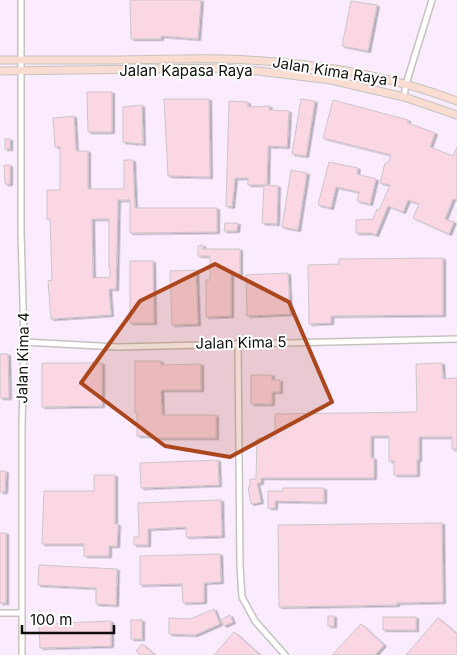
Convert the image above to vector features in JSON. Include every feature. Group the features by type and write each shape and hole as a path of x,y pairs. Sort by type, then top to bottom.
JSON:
{"main road":[{"name":"Jalan Kima Raya 1","path":"0,60 249,60 312,66 364,74 406,84 457,101"},
{"name":"Jalan Kapasa Raya","path":"0,71 221,68 331,80 404,97 457,115"}],"street":[{"name":"Jalan Kima 4","path":"21,0 20,71 24,342 21,530 23,556 22,655"},
{"path":"404,97 406,84 432,0"},
{"name":"Jalan Kima 5","path":"24,342 100,347 457,338"},
{"path":"238,344 240,566 242,596 255,621 285,655"},
{"path":"0,612 21,613"}],"highlighted area":[{"path":"215,264 289,302 332,402 230,457 165,446 81,383 140,301"}],"shaded area":[{"path":"0,0 457,0 457,655 0,655"}],"building":[{"path":"130,0 201,0 198,39 161,36 161,39 131,39"},
{"path":"351,1 377,5 368,51 342,46"},
{"path":"87,92 112,92 112,132 88,132"},
{"path":"164,99 209,99 210,177 168,176"},
{"path":"301,99 315,101 306,156 292,154"},
{"path":"333,100 408,120 408,123 435,133 430,147 453,156 457,147 457,200 453,199 445,219 454,222 449,234 413,218 419,204 408,200 403,212 388,206 376,235 356,233 356,220 373,219 377,209 379,210 390,185 380,183 385,163 388,163 391,155 323,138"},
{"path":"229,101 248,102 248,107 270,106 269,110 289,111 287,147 268,146 267,185 248,185 248,178 235,178 232,207 226,206"},
{"path":"142,105 143,144 123,142 123,107"},
{"path":"74,116 76,151 88,151 88,189 124,189 124,160 133,160 135,208 217,208 217,232 130,233 130,200 118,200 116,289 109,289 111,315 51,319 48,281 52,280 50,219 47,219 47,190 60,190 60,147 55,147 53,118","holes":["92,219 109,219 110,277 93,278"]},
{"path":"5,139 10,139 10,149 5,149"},
{"path":"329,162 358,168 357,174 376,179 370,204 357,201 359,192 336,187 331,208 318,205"},
{"path":"4,165 10,165 10,184 5,184"},
{"path":"291,170 307,173 298,230 282,227"},
{"path":"264,185 278,186 277,224 262,223"},
{"path":"225,223 238,223 237,231 224,231"},
{"path":"203,245 203,249 240,249 240,274 231,274 231,316 206,317 206,280 210,280 210,256 198,256 198,246"},
{"path":"443,258 443,315 331,316 331,323 309,324 308,265 339,264 339,259"},
{"path":"130,261 153,261 154,323 130,323"},
{"path":"196,270 198,324 172,325 170,271"},
{"path":"288,273 290,314 247,316 246,275"},
{"path":"0,354 8,354 9,398 0,398"},
{"path":"135,361 161,361 161,365 201,364 201,390 161,390 162,415 216,415 216,438 153,438 153,436 137,436"},
{"path":"42,363 102,363 102,406 42,407"},
{"path":"442,363 443,379 457,378 457,449 452,449 452,437 419,437 417,475 394,475 394,461 389,461 389,436 371,436 371,458 374,458 374,478 261,478 261,483 257,483 261,502 251,504 248,487 250,487 250,479 256,479 257,438 275,438 275,414 417,412 416,364"},
{"path":"251,375 272,375 272,380 280,380 280,392 272,392 272,404 251,404"},
{"path":"218,460 219,485 141,488 140,463"},
{"path":"0,471 6,471 5,492 0,492"},
{"path":"94,475 115,475 115,524 118,524 117,546 109,546 109,556 84,556 84,544 42,544 44,491 94,491"},
{"path":"283,488 324,488 324,502 275,501 275,508 268,508 268,491 283,491"},
{"path":"221,500 222,536 186,537 186,527 148,529 148,545 134,545 134,537 139,537 138,503"},
{"path":"442,523 443,602 397,603 397,605 279,607 278,525"},
{"path":"0,533 6,533 6,603 0,603"},
{"path":"220,554 221,582 204,583 204,602 183,603 182,584 140,585 140,556"},
{"path":"39,565 117,569 116,605 96,604 96,588 38,585"},
{"path":"214,609 220,624 195,635 169,634 169,618 190,619"},
{"path":"230,615 233,622 224,626 221,620"},
{"path":"328,616 334,616 334,626 328,626"},
{"path":"383,617 416,617 416,630 383,630"},
{"path":"438,618 457,634 457,655 406,655"},
{"path":"131,620 142,620 142,639 131,639"},
{"path":"111,621 111,646 40,648 39,624"},
{"path":"361,624 384,645 375,655 332,655"},
{"path":"234,632 260,655 214,655"},
{"path":"142,644 155,655 140,655 136,651"}]}
